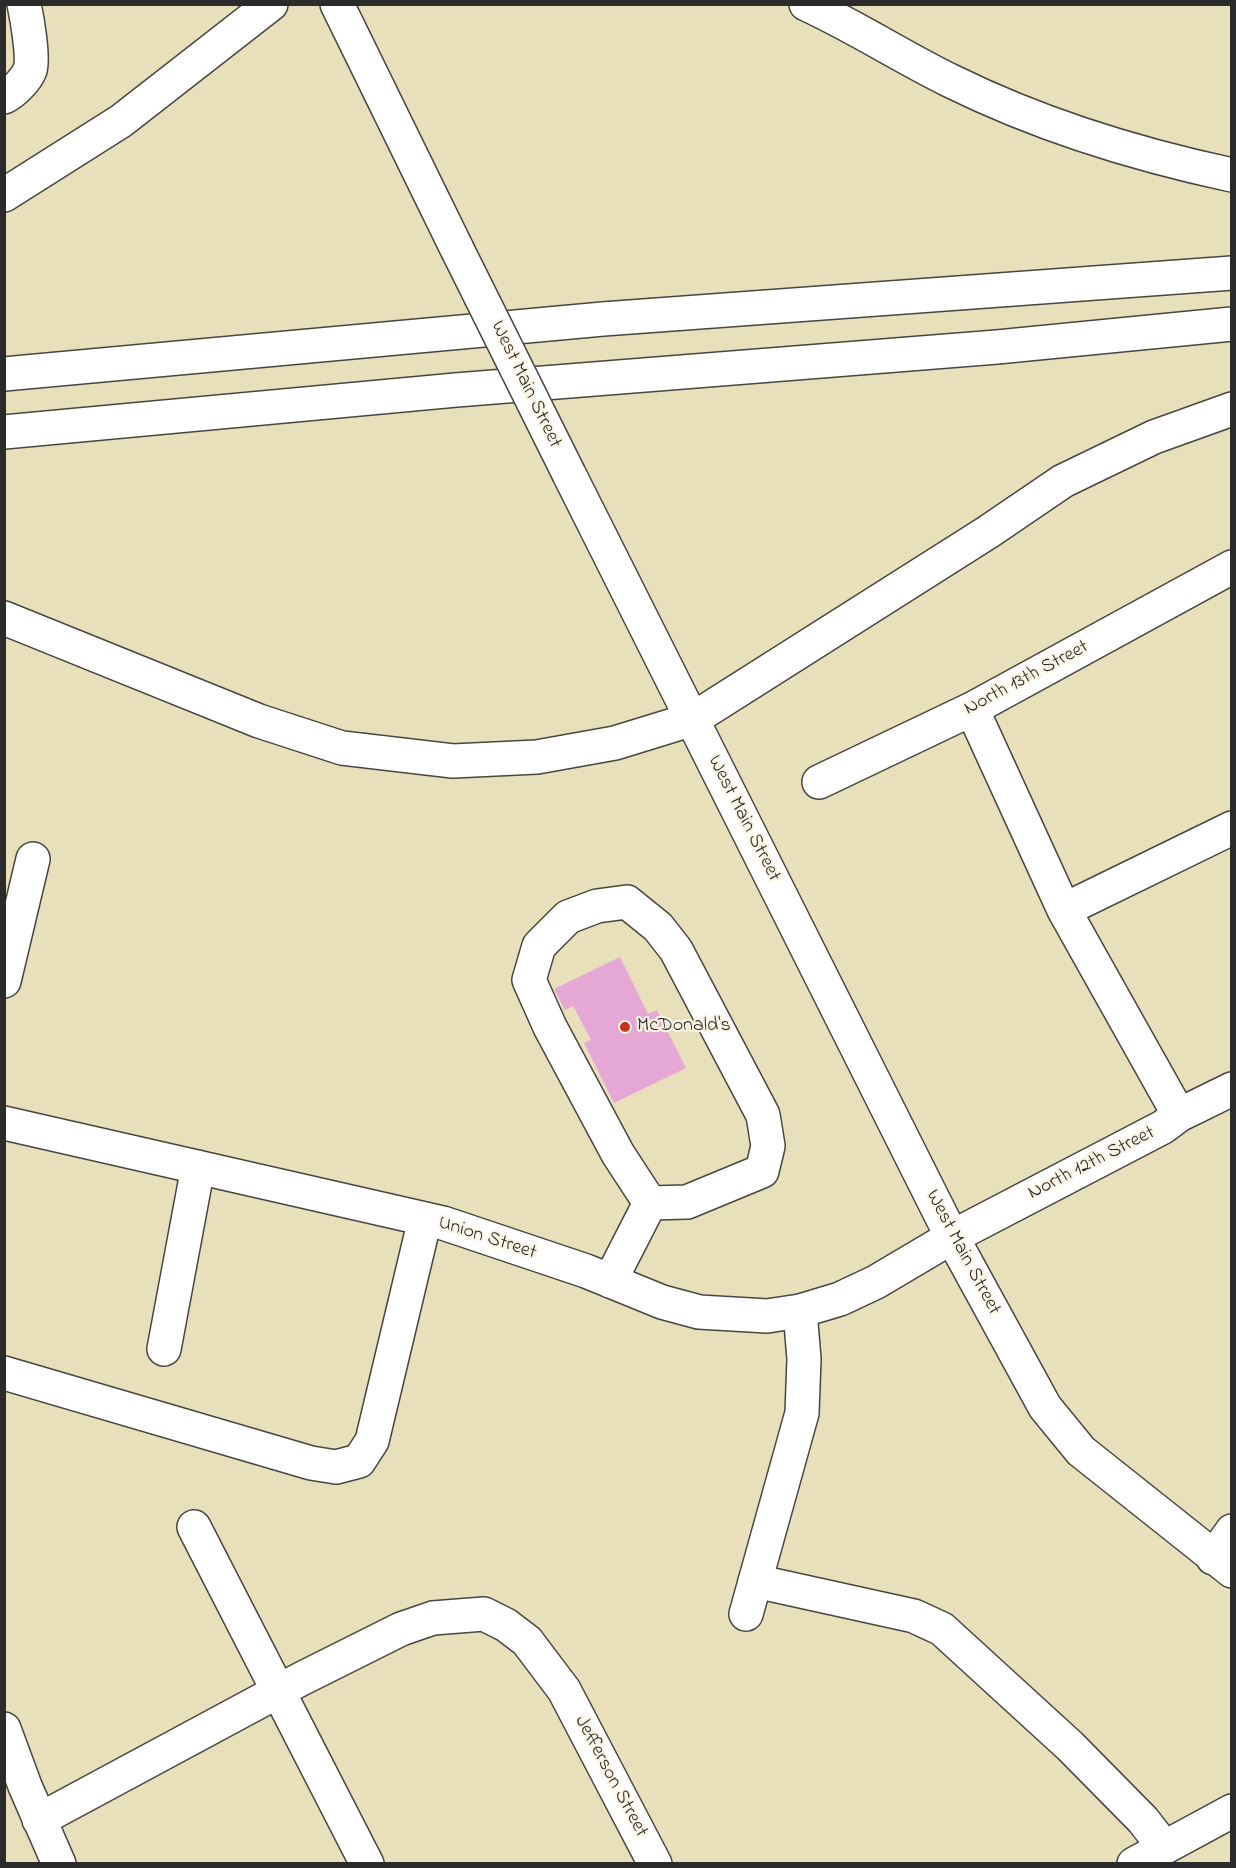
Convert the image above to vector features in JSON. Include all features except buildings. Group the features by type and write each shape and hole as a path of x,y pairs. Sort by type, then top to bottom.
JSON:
{"main road":[{"path":"4,97 12,93 30,70 30,37 24,4"},
{"path":"4,195 121,121 271,4"},
{"name":"West Main Street","path":"338,4 569,474 952,1237 1045,1407 1081,1451 1226,1553"},
{"path":"806,4 951,81 1064,129 1130,151 1232,175"},
{"path":"4,374 603,319 1232,273"},
{"path":"4,432 468,389 985,348 1232,324"},
{"path":"4,618 259,720 342,748 453,761 537,757 615,743 693,719 1063,481 1154,437 1232,409"},
{"name":"North 13th Street","path":"819,782 972,709 1232,567"},
{"path":"972,709 1064,910 1179,1115"},
{"path":"1064,910 1232,828"},
{"path":"4,981 33,859"},
{"path":"627,903 658,927 675,950 762,1115 768,1146 762,1172 687,1202 650,1203 618,1154 550,1027 529,980 539,946 568,917 597,906 627,903"},
{"name":"North 12th Street","path":"952,1237 1232,1089"},
{"name":"Union Street","path":"4,1123 425,1219 476,1234 610,1281 662,1302 699,1312 766,1316 800,1311 840,1299 876,1282 952,1237"},
{"path":"164,1349 198,1167"},
{"path":"610,1281 650,1203"},
{"path":"4,1373 311,1463 336,1467 359,1461 372,1441 425,1219"},
{"path":"746,1614 801,1413 804,1359 800,1311"},
{"path":"194,1527 367,1863"},
{"path":"755,1581 914,1616 942,1629 1070,1746 1143,1820 1164,1847"},
{"name":"Jefferson Street","path":"39,1820 278,1691 401,1629 433,1618 484,1614 506,1625 527,1641 564,1690 655,1863"},
{"path":"4,1729 58,1863"},
{"path":"1134,1863 1232,1811"}],"place":[{"name":"McDonald's","path":"625,1027"}]}
